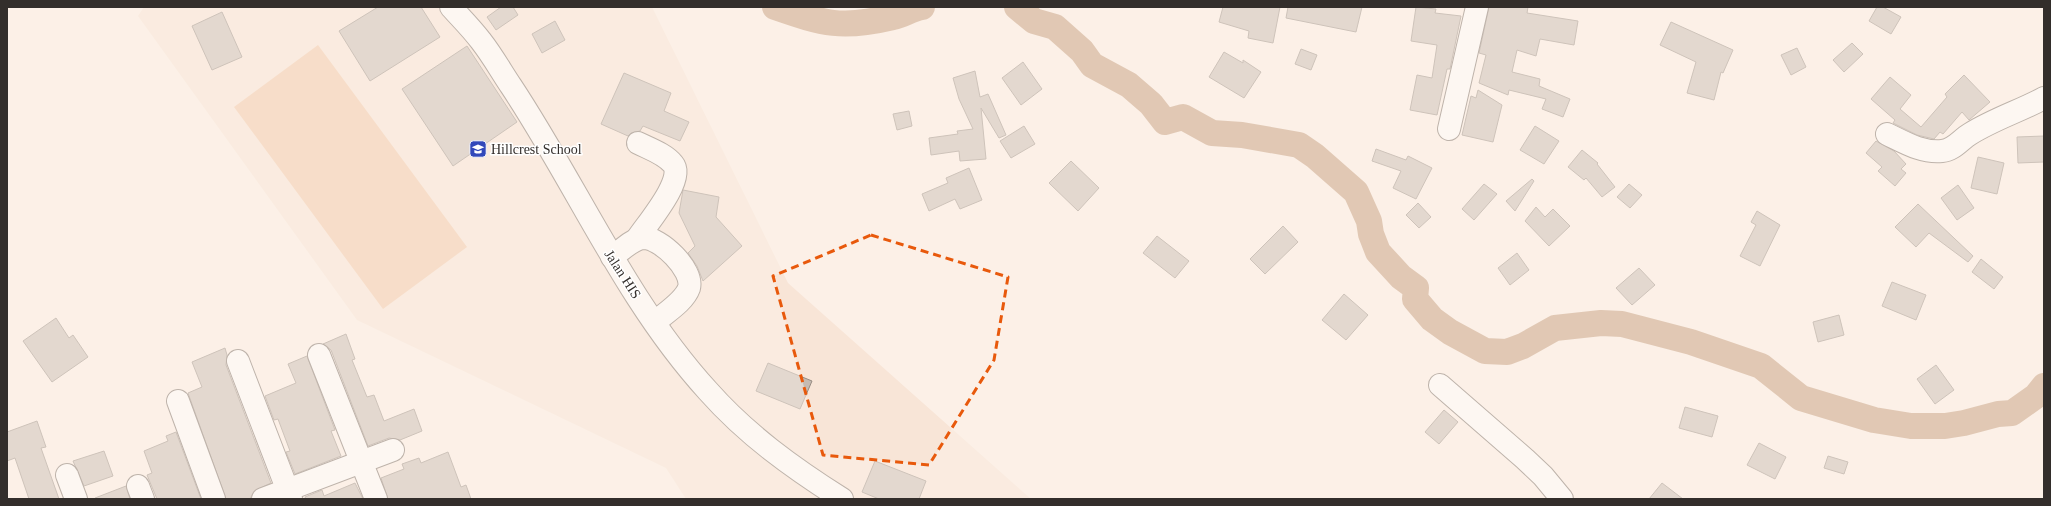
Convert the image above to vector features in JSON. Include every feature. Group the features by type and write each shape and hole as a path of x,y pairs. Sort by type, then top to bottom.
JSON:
{"street":[{"name":"Jalan HIS","path":"451,7 481,41 536,123 612,257 654,322 708,392 747,430 775,454 842,499"},
{"path":"1449,129 1477,7"},
{"path":"1887,134 1917,148 1930,151 1950,150 1968,135 1999,118 2029,106 2044,98"},
{"path":"612,257 637,239 673,187 677,173 675,165 666,157 638,143"},
{"path":"637,239 650,239 669,250 678,260 689,281 685,294 654,322"},
{"path":"318,355 363,462 376,499"},
{"path":"238,362 290,495"},
{"path":"1440,385 1525,459 1543,476 1562,499"},
{"path":"178,401 214,499"},
{"path":"263,499 290,495 393,450"},
{"path":"67,475 76,499"}],"highlighted area":[{"path":"871,235 1008,277 994,360 929,465 823,455 773,276"}],"shaded area":[{"name":"Hillcrest School","path":"144,7 652,7 788,283 1031,499 686,499 666,468 357,320 138,16"},
{"path":"318,45 467,247 383,309 234,107"}],"building":[{"path":"378,7 421,7 440,37 370,81 339,31"},
{"path":"501,7 513,7 518,15 496,30 487,17"},
{"path":"1223,7 1280,7 1273,43 1248,38 1249,31 1219,22"},
{"path":"1288,7 1362,7 1356,32 1286,18"},
{"path":"1416,7 1436,9 1435,13 1461,16 1450,69 1447,69 1437,115 1410,110 1417,75 1432,78 1437,45 1411,41"},
{"path":"1489,7 1528,7 1527,13 1578,21 1574,45 1540,39 1536,56 1517,50 1512,72 1540,79 1539,86 1570,99 1563,117 1542,109 1546,99 1509,90 1508,95 1479,83 1486,55 1479,53"},
{"path":"1877,7 1883,7 1901,17 1891,34 1869,21"},
{"path":"222,12 242,57 212,70 192,26"},
{"path":"555,21 565,40 542,53 532,34"},
{"path":"1671,22 1733,50 1723,73 1721,72 1714,100 1687,93 1696,62 1660,45"},
{"path":"1852,43 1863,54 1844,72 1833,60"},
{"path":"467,46 517,122 453,166 402,89"},
{"path":"1797,48 1806,67 1791,75 1781,55"},
{"path":"1301,49 1317,55 1311,70 1295,64"},
{"path":"1224,52 1243,63 1243,60 1261,72 1244,98 1209,77"},
{"path":"1023,62 1042,89 1021,105 1002,78"},
{"path":"975,71 980,97 988,94 1006,135 999,138 981,108 986,159 960,161 959,151 931,155 929,138 958,134 957,131 973,129 959,99 953,78"},
{"path":"624,73 671,93 664,111 689,122 680,141 643,126 640,131 631,133 628,136 601,124"},
{"path":"1964,75 1990,102 1969,120 1962,112 1943,134 1940,132 1934,139 1917,135 1893,123 1895,120 1871,99 1890,77 1911,95 1900,109 1921,127 1947,97 1945,94"},
{"path":"1478,90 1502,105 1493,142 1462,135 1471,96 1476,98"},
{"path":"909,111 912,126 897,130 893,114"},
{"path":"1024,126 1035,144 1011,158 1000,141"},
{"path":"1535,126 1559,141 1544,164 1520,150"},
{"path":"2044,136 2044,162 2018,163 2017,137"},
{"path":"1876,141 1894,151 1906,164 1901,169 1906,173 1895,186 1878,171 1882,167 1866,153"},
{"path":"1376,149 1406,160 1408,156 1432,168 1416,199 1393,188 1401,171 1372,161"},
{"path":"1582,150 1598,163 1597,164 1615,187 1602,197 1586,178 1584,180 1568,167"},
{"path":"1978,157 2004,163 1997,194 1971,188"},
{"path":"1071,161 1099,188 1078,211 1049,183"},
{"path":"969,168 982,200 960,209 955,199 929,211 922,194 948,183 946,178"},
{"path":"1532,179 1534,181 1515,211 1506,201"},
{"path":"1484,184 1497,194 1474,220 1462,209"},
{"path":"1629,184 1642,195 1630,208 1617,197"},
{"path":"1958,185 1974,208 1957,220 1941,198"},
{"path":"683,190 719,197 716,217 742,246 703,281 697,266 688,253 695,246 679,213"},
{"path":"1418,203 1431,217 1419,228 1406,215"},
{"path":"1918,204 1973,256 1968,262 1929,233 1916,247 1895,227"},
{"path":"1536,207 1545,217 1553,209 1570,226 1549,246 1525,221"},
{"path":"1757,211 1780,225 1760,266 1740,256 1756,225 1751,222"},
{"path":"1283,226 1298,242 1265,274 1250,259"},
{"path":"1157,236 1189,261 1175,278 1143,253"},
{"path":"1517,253 1529,270 1510,285 1498,268"},
{"path":"1981,259 2003,277 1994,289 1972,272"},
{"path":"1639,268 1655,285 1632,305 1616,288"},
{"path":"1892,282 1926,295 1916,320 1882,306"},
{"path":"1344,294 1368,315 1346,340 1322,320"},
{"path":"1839,315 1844,335 1818,342 1813,322"},
{"path":"56,318 69,338 73,335 88,357 52,382 23,341"},
{"path":"346,334 355,359 352,360 367,397 374,395 384,421 414,409 422,431 400,440 389,438 368,446 331,350 323,344"},
{"path":"225,348 227,355 226,365 271,483 254,491 250,499 226,499 188,393 202,387 192,362"},
{"path":"307,356 335,430 331,431 341,456 295,474 286,452 290,451 278,419 274,420 265,396 296,383 288,364"},
{"path":"768,363 812,381 800,409 756,391"},
{"path":"1936,365 1954,390 1935,404 1917,379"},
{"path":"1685,407 1718,416 1712,437 1679,428"},
{"path":"1444,410 1458,422 1439,444 1425,432"},
{"path":"37,421 46,447 41,448 59,499 29,499 15,458 7,461 7,432"},
{"path":"176,432 201,499 157,499 147,475 152,473 144,451 168,441 166,436"},
{"path":"1759,443 1786,457 1775,479 1747,465"},
{"path":"104,451 113,476 84,486 73,461"},
{"path":"448,452 461,487 466,485 471,499 388,499 381,478 404,469 402,464 419,458 421,463"},
{"path":"1828,456 1848,462 1844,474 1824,468"},
{"path":"875,461 926,481 919,499 879,499 862,492"},
{"path":"355,483 363,499 306,499 305,497 322,490 324,496"},
{"path":"1662,483 1683,499 1649,499"},
{"path":"126,486 130,499 95,499 95,498"}],"waterway":[{"path":"775,7 820,21 846,24 875,21 893,17 922,7"},
{"path":"1017,7 1034,21 1055,27 1082,51 1092,65 1129,85 1151,104 1165,122 1183,117 1212,133 1242,135 1299,145 1315,156 1356,192 1369,221 1371,234 1378,252 1401,277 1416,288 1415,299 1432,319 1450,332 1485,351 1507,352 1523,346 1555,328 1601,323 1622,324 1691,342 1761,366 1801,398 1874,420 1911,426 1945,426 1964,423 1998,414 2012,413 2036,396 2044,386"}],"place":[{"name":"Hillcrest School","path":"478,149"}]}
